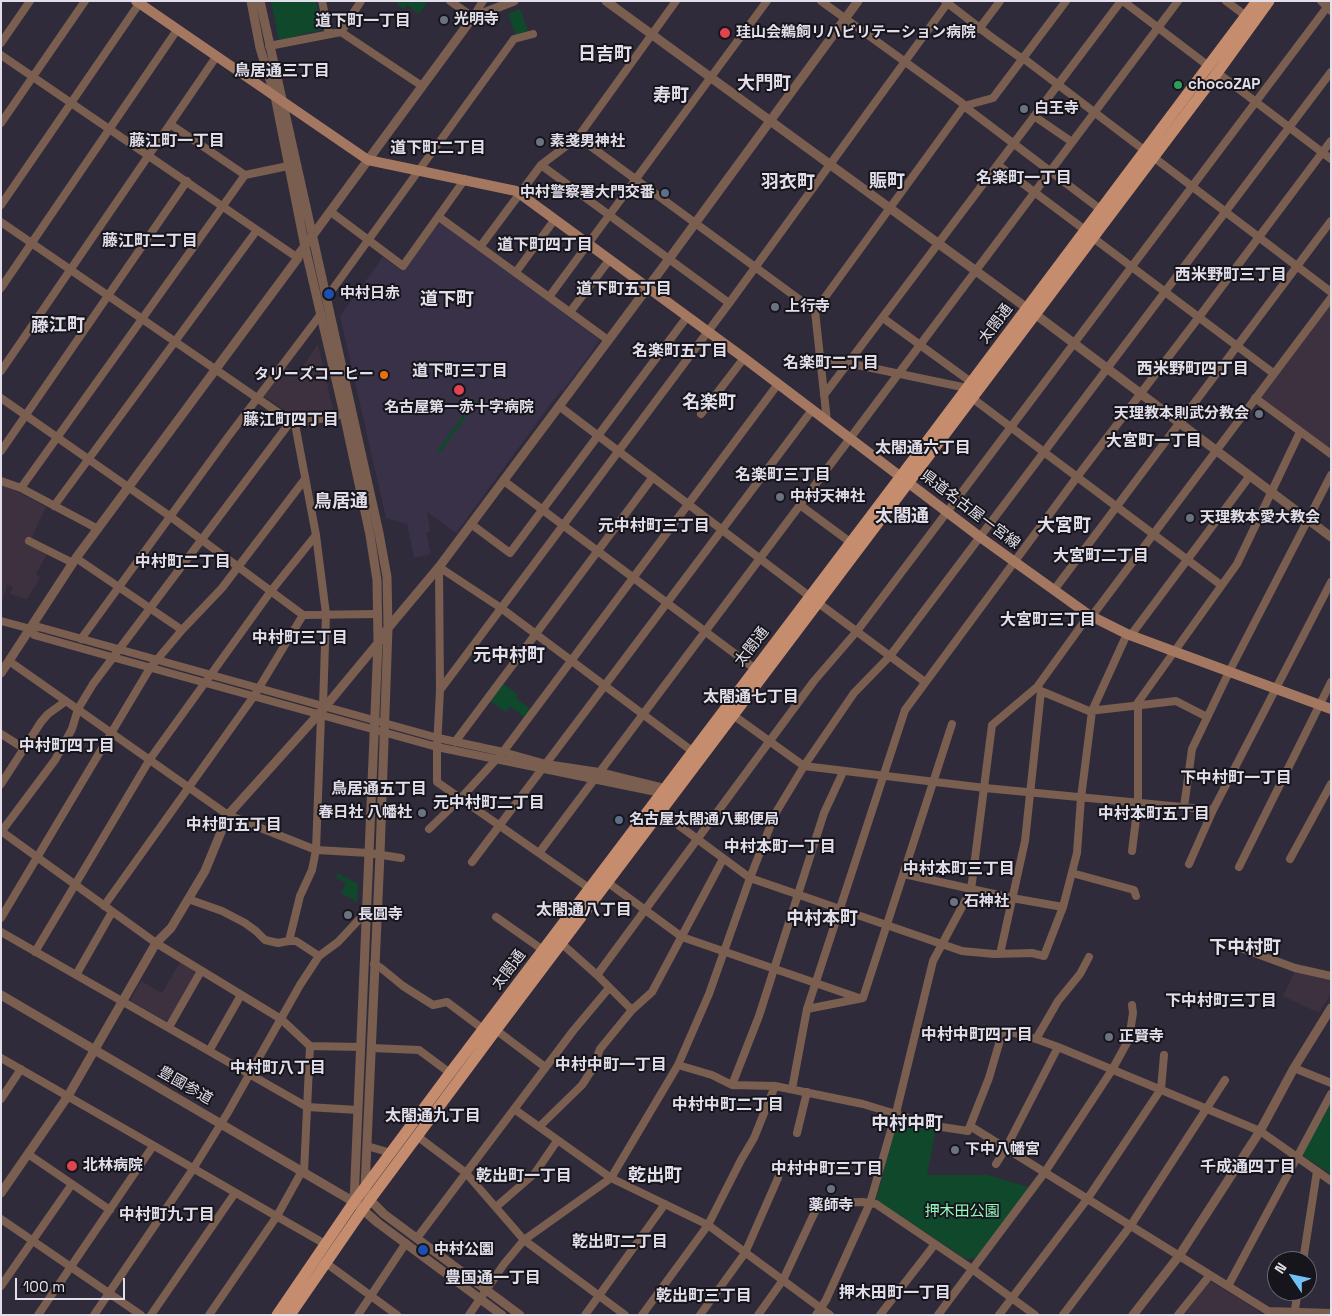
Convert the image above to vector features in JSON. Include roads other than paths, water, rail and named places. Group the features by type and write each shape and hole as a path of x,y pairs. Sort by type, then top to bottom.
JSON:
{"main road":[{"name":"太閤通","path":"1212,70 1257,1"},
{"name":"太閤通","path":"290,1315 326,1263 362,1204 365,1188 450,1073 589,888 733,715 814,599 905,480 970,389 1212,70 1269,1"},
{"name":"県道名古屋一宮線","path":"139,2 216,57 368,160 465,179 520,193 744,358 1014,563 1091,616 1173,652 1331,709"},
{"name":"太閤通","path":"1088,234 1100,209 1149,154"},
{"name":"太閤通","path":"277,1315 325,1244 362,1204 417,1136 606,882 656,809 663,790 754,668 814,599 850,542 905,480"}],"street":[{"path":"1,43 30,1"},
{"path":"1,123 85,1"},
{"path":"251,1 260,48 275,96 305,247 370,534 377,580 380,854 365,1188"},
{"path":"260,1 380,533 387,577 388,628 369,853 358,1110 357,1175 362,1204 378,1223 502,1315"},
{"path":"322,1 329,34"},
{"path":"341,32 361,1"},
{"path":"450,1 473,17"},
{"path":"1,673 75,561 128,486 298,258 483,1"},
{"path":"473,17 514,1"},
{"path":"606,1 1030,311 1331,538"},
{"path":"480,247 541,165 578,137 676,1"},
{"path":"549,297 767,1"},
{"path":"821,1 962,103 1100,209"},
{"path":"1,1193 68,1096 156,943 171,928 205,871 228,815 319,715 324,706 439,567 670,259 858,1"},
{"path":"980,29 1000,1"},
{"path":"827,421 815,311 964,106 993,98 1066,1"},
{"path":"824,395 1122,1 1331,159"},
{"path":"539,853 1178,1"},
{"path":"1226,1 1246,16"},
{"path":"1,205 139,2"},
{"path":"440,690 708,332 947,2 980,29 1023,58 1331,292"},
{"path":"597,975 814,681 856,631 947,512 1327,5"},
{"path":"1,288 177,30"},
{"path":"269,46 341,32 422,86"},
{"path":"326,297 514,38 533,34"},
{"path":"1,55 298,258"},
{"path":"1,371 216,57"},
{"path":"470,1315 504,1264 524,1240 611,1178 678,1066 700,1019 750,878 779,806 804,766 854,694 890,656 1331,72"},
{"path":"1034,116 1072,142"},
{"path":"170,124 245,175"},
{"path":"578,137 815,311"},
{"path":"792,1089 807,1009 905,710 1077,477 1331,141"},
{"path":"541,165 729,303"},
{"path":"998,165 1274,373"},
{"path":"21,488 224,207 245,175 288,166"},
{"path":"331,212 403,266 465,179"},
{"path":"1,451 187,182"},
{"path":"438,217 608,340"},
{"path":"516,272 555,219"},
{"path":"1054,590 1236,345 1331,221"},
{"path":"1,222 293,422 344,414"},
{"path":"54,506 257,230"},
{"path":"570,312 610,259"},
{"path":"818,1311 826,1300 870,1203 896,1113 933,961 971,890 992,725 1039,689 1091,616 1331,298"},
{"path":"81,639 257,398 321,314"},
{"path":"471,524 510,554 687,316"},
{"path":"883,318 919,344 1011,427 1221,585"},
{"path":"701,414 744,358"},
{"path":"821,363 849,363 970,389"},
{"path":"429,829 460,799 503,752 778,384"},
{"path":"1,398 171,516 303,615 378,614"},
{"path":"1255,398 1331,454"},
{"path":"559,406 925,682"},
{"path":"472,862 812,410"},
{"path":"293,422 316,535 326,614 324,706"},
{"path":"293,422 201,539 93,684 78,709 72,728 55,760 1,831 156,943 281,1018 310,1046 361,1047"},
{"path":"1132,851 1138,804 1137,705 1237,564 1300,432"},
{"path":"1184,807 1192,749 1229,672 1331,476"},
{"path":"656,809 750,878 962,951 1000,954 1032,953 1044,956 1063,907 1077,848 1092,711 1129,634 1249,477"},
{"path":"455,742 653,478"},
{"path":"1,918 150,668 182,630 222,588 305,479"},
{"path":"1,481 21,488 98,529"},
{"path":"504,481 754,668"},
{"path":"800,504 850,542"},
{"path":"35,952 150,759 271,591 316,535"},
{"path":"29,541 75,561 119,587 182,630"},
{"path":"439,567 501,608 692,752"},
{"path":"439,567 440,690 437,782 589,888"},
{"path":"1189,864 1213,810 1331,582"},
{"path":"104,906 259,689 303,615"},
{"path":"1,621 31,629 39,627 324,706 437,748 544,767 599,772 663,790"},
{"path":"31,629 34,634 112,658 319,715 503,752 544,767 593,780 663,790"},
{"path":"9,661 228,815 316,850 380,854 401,858"},
{"path":"1239,867 1331,682"},
{"path":"1039,689 1089,711 1176,701 1207,717"},
{"path":"1000,954 1025,841 1039,689"},
{"path":"1,784 48,714 66,700"},
{"path":"289,941 300,896 312,870 316,850 319,715"},
{"path":"733,715 804,766 984,788 1213,810"},
{"path":"807,1009 864,998 952,724"},
{"path":"1,734 25,749"},
{"path":"732,1085 759,1016 824,813 843,772"},
{"path":"1290,859 1331,784"},
{"path":"539,1127 582,1086 593,1068 600,1049 632,1010 652,992 723,859"},
{"path":"1072,873 1134,890 1136,896"},
{"path":"904,874 971,890 1063,907"},
{"path":"606,882 682,937 861,998"},
{"path":"188,899 222,911 250,926 265,940 278,943 296,941 319,956"},
{"path":"76,975 112,912"},
{"path":"94,1315 193,1169 221,1124 300,985 319,956 338,942 366,912"},
{"path":"496,917 543,950"},
{"path":"1,932 307,1107 358,1110"},
{"path":"561,943 632,1010"},
{"path":"1241,948 1295,968 1331,976"},
{"path":"1036,1039 1058,1001 1080,974 1089,957"},
{"path":"374,964 433,1005 447,1002 483,1029 496,1030 545,1067"},
{"path":"169,1027 202,971"},
{"path":"417,1238 593,1004 609,988"},
{"path":"209,1050 241,994"},
{"name":"豊國参道","path":"1,996 362,1204"},
{"path":"938,1315 1044,1172 1112,1070 1129,1039 1133,1013 1132,1005"},
{"path":"1133,1315 1179,1256 1260,1131 1294,1068 1331,1008"},
{"path":"678,1066 712,1074 732,1085 775,1086 792,1089 863,1104 935,1126 968,1131 988,1078 1003,1030 1058,1047 1260,1131 1331,1181"},
{"path":"209,1315 276,1216 303,1171 310,1046"},
{"path":"996,1164 1058,1047"},
{"path":"370,1048 419,1050 450,1073"},
{"path":"999,1315 1088,1198 1161,1089 1164,1056"},
{"path":"1,1058 325,1244"},
{"path":"1294,1068 1331,1083"},
{"path":"1,1099 21,1070"},
{"path":"1063,1315 1131,1226 1225,1080"},
{"path":"642,1315 708,1225 754,1138 775,1086"},
{"path":"798,1133 807,1092"},
{"path":"1228,1286 1331,1094"},
{"path":"514,1109 611,1178 708,1225 783,1280 818,1311 830,1315"},
{"path":"970,1126 1268,1311 1294,1314 1331,1313"},
{"path":"417,1136 466,1173 524,1240 626,1315"},
{"path":"496,1207 535,1173 557,1141"},
{"path":"38,1315 154,1146"},
{"path":"366,1146 391,1153"},
{"path":"28,1154 110,1210"},
{"path":"1305,1251 1317,1171"},
{"path":"700,1315 745,1253 778,1178"},
{"path":"1,1286 72,1184"},
{"path":"151,1315 235,1193"},
{"path":"758,1315 783,1280 819,1203 870,1203 876,1204 972,1269 1035,1315"},
{"path":"362,1204 384,1214 520,1315"},
{"path":"585,1315 665,1204"},
{"path":"1,1219 140,1315"},
{"path":"358,1315 406,1244"},
{"path":"880,1315 935,1244"},
{"path":"326,1263 397,1315"},
{"path":"1178,1315 1210,1275"},
{"path":"1294,1314 1296,1301"}],"place":[{"name":"光明寺","path":"444,20"},
{"name":"珪山会鵜飼リハビリテーション病院","path":"725,33"},
{"name":"chocoZAP","path":"1178,85"},
{"name":"白王寺","path":"1024,109"},
{"name":"素戔男神社","path":"540,142"},
{"name":"中村警察署大門交番","path":"665,193"},
{"name":"中村日赤","path":"329,294"},
{"name":"上行寺","path":"775,307"},
{"name":"タリーズコーヒー","path":"384,375"},
{"name":"名古屋第一赤十字病院","path":"459,390"},
{"name":"天理教本則武分教会","path":"1259,414"},
{"name":"中村天神社","path":"780,497"},
{"name":"天理教本愛大教会","path":"1190,518"},
{"name":"春日社 八幡社","path":"422,813"},
{"name":"名古屋太閤通八郵便局","path":"619,820"},
{"name":"石神社","path":"954,902"},
{"name":"長圓寺","path":"348,915"},
{"name":"正賢寺","path":"1109,1037"},
{"name":"下中八幡宮","path":"955,1150"},
{"name":"北林病院","path":"72,1166"},
{"name":"薬師寺","path":"831,1189"},
{"name":"中村公園","path":"423,1250"}],"district":[{"name":"道下町一丁目","path":"363,22"},
{"name":"日吉町","path":"605,55"},
{"name":"鳥居通三丁目","path":"282,72"},
{"name":"大門町","path":"764,84"},
{"name":"寿町","path":"671,96"},
{"name":"藤江町一丁目","path":"177,142"},
{"name":"道下町二丁目","path":"438,149"},
{"name":"名楽町一丁目","path":"1024,179"},
{"name":"賑町","path":"887,182"},
{"name":"羽衣町","path":"788,183"},
{"name":"藤江町二丁目","path":"150,242"},
{"name":"道下町四丁目","path":"545,246"},
{"name":"西米野町三丁目","path":"1231,276"},
{"name":"道下町五丁目","path":"624,290"},
{"name":"道下町","path":"447,300"},
{"name":"藤江町","path":"58,326"},
{"name":"名楽町五丁目","path":"680,352"},
{"name":"名楽町二丁目","path":"831,364"},
{"name":"西米野町四丁目","path":"1193,370"},
{"name":"道下町三丁目","path":"460,372"},
{"name":"名楽町","path":"709,403"},
{"name":"藤江町四丁目","path":"291,421"},
{"name":"大宮町一丁目","path":"1154,442"},
{"name":"太閤通六丁目","path":"923,449"},
{"name":"名楽町三丁目","path":"783,476"},
{"name":"鳥居通","path":"341,502"},
{"name":"太閤通","path":"902,517"},
{"name":"大宮町","path":"1064,526"},
{"name":"元中村町三丁目","path":"654,527"},
{"name":"大宮町二丁目","path":"1101,557"},
{"name":"中村町二丁目","path":"183,563"},
{"name":"大宮町三丁目","path":"1048,621"},
{"name":"中村町三丁目","path":"300,639"},
{"name":"元中村町","path":"509,656"},
{"name":"太閤通七丁目","path":"751,698"},
{"name":"中村町四丁目","path":"67,747"},
{"name":"下中村町一丁目","path":"1236,779"},
{"name":"鳥居通五丁目","path":"379,790"},
{"name":"元中村町二丁目","path":"489,804"},
{"name":"中村本町五丁目","path":"1154,815"},
{"name":"中村町五丁目","path":"234,826"},
{"name":"中村本町一丁目","path":"780,848"},
{"name":"中村本町三丁目","path":"959,870"},
{"name":"太閤通八丁目","path":"584,911"},
{"name":"中村本町","path":"822,919"},
{"name":"下中村町","path":"1245,948"},
{"name":"下中村町三丁目","path":"1221,1002"},
{"name":"中村中町四丁目","path":"977,1036"},
{"name":"中村中町一丁目","path":"611,1066"},
{"name":"中村町八丁目","path":"278,1069"},
{"name":"中村中町二丁目","path":"728,1106"},
{"name":"太閤通九丁目","path":"433,1117"},
{"name":"中村中町","path":"907,1124"},
{"name":"千成通四丁目","path":"1248,1168"},
{"name":"中村中町三丁目","path":"827,1170"},
{"name":"乾出町","path":"655,1176"},
{"name":"乾出町一丁目","path":"524,1177"},
{"name":"中村町九丁目","path":"167,1216"},
{"name":"乾出町二丁目","path":"620,1243"},
{"name":"豊国通一丁目","path":"493,1279"},
{"name":"押木田町一丁目","path":"895,1294"},
{"name":"乾出町三丁目","path":"704,1297"}],"park label":[{"name":"押木田公園","path":"962,1212"}]}
